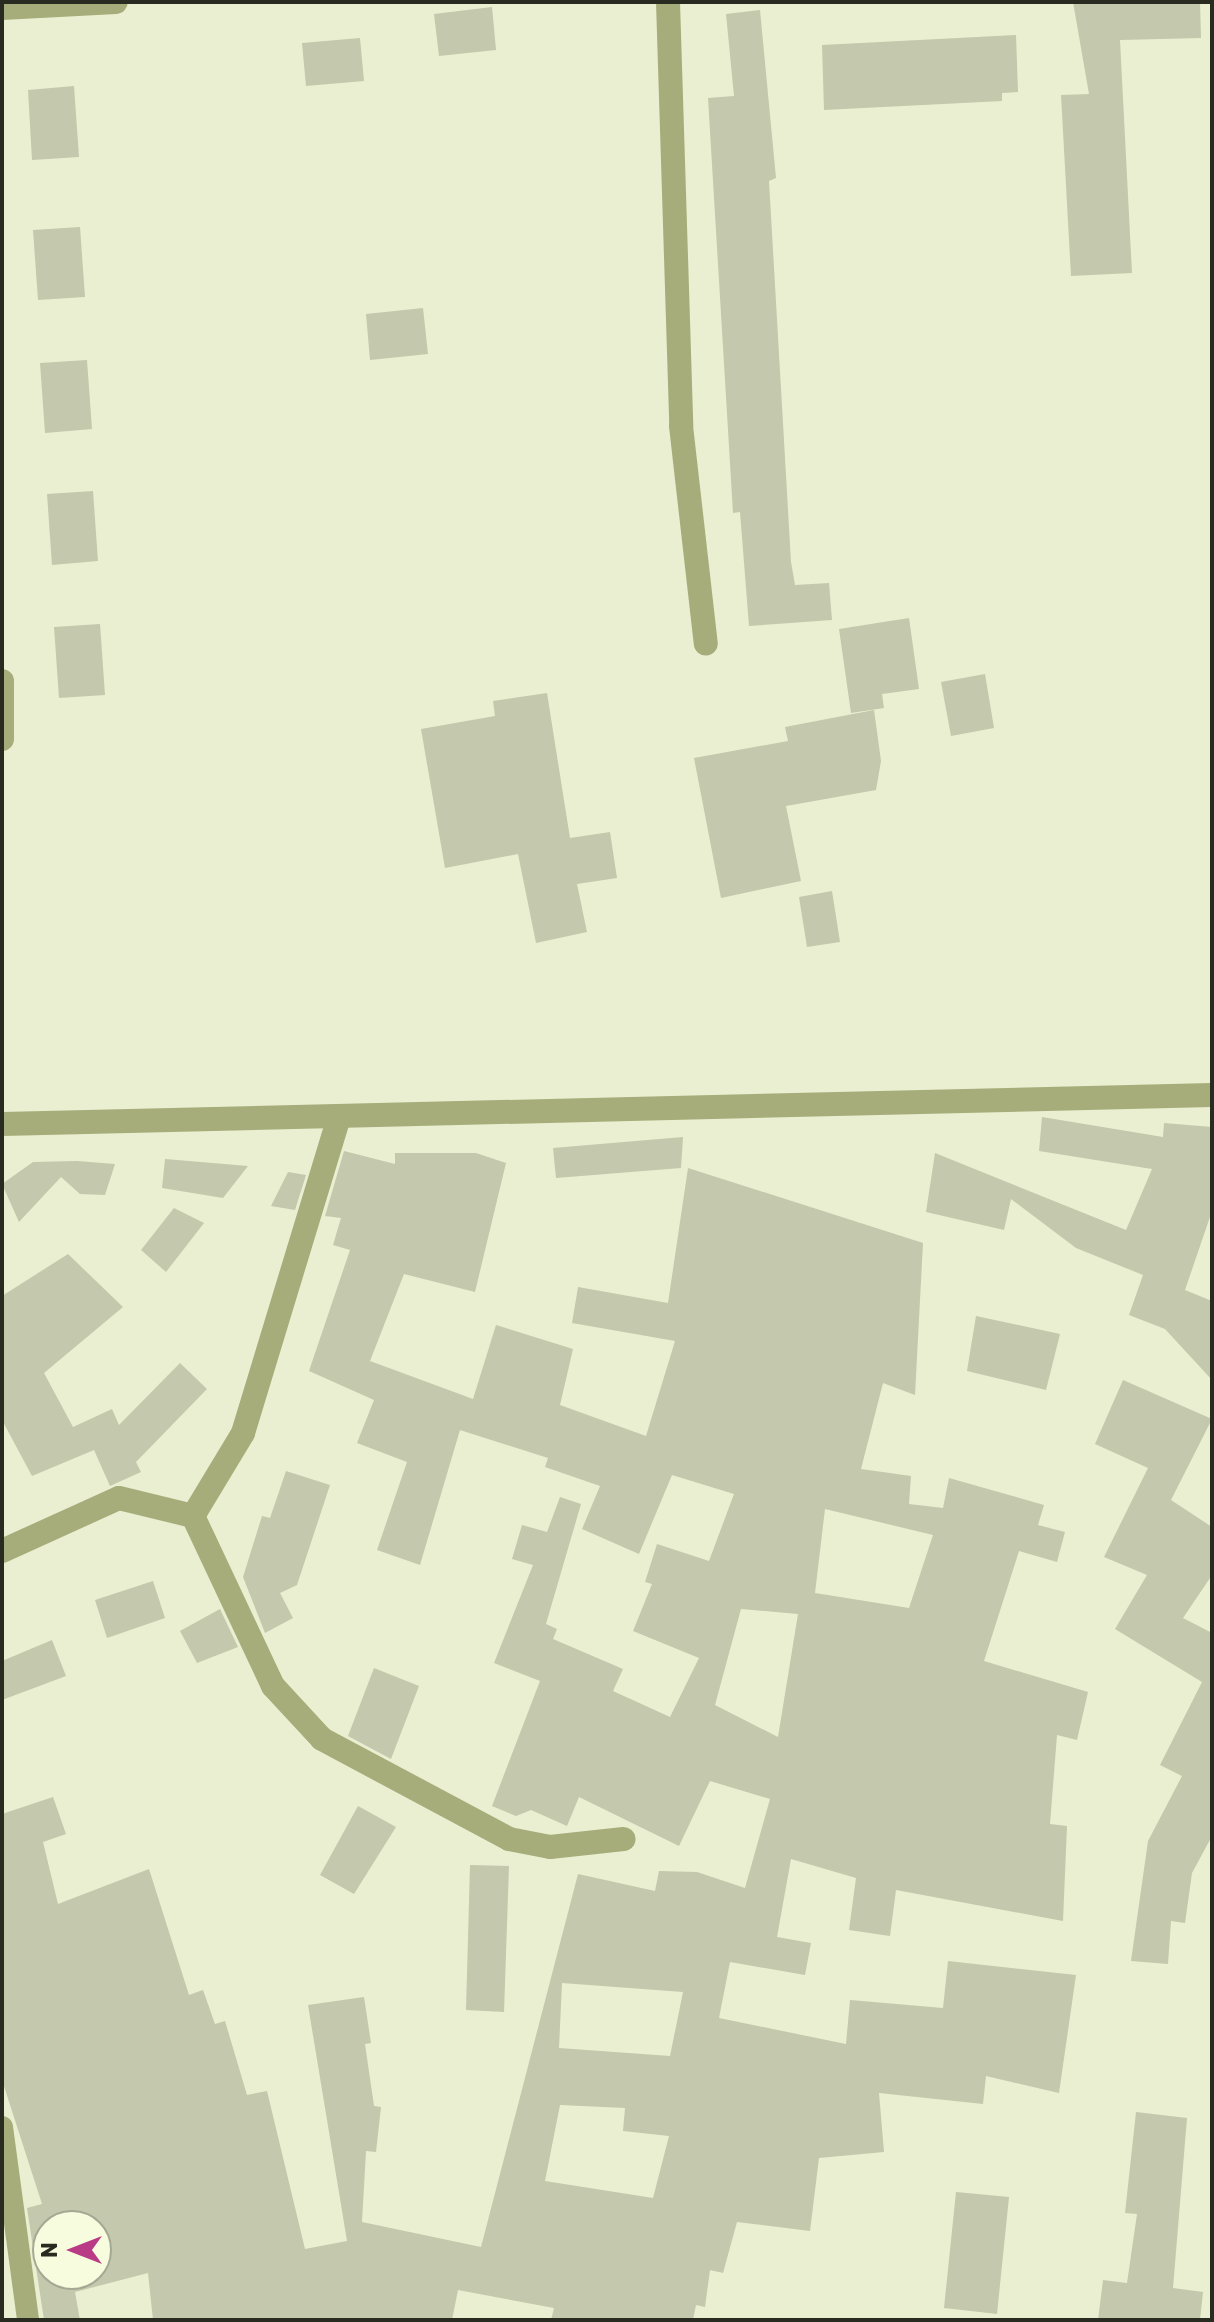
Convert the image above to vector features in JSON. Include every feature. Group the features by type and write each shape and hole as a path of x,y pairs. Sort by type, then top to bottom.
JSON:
{"street":[{"path":"2,8 116,2"},
{"path":"668,2 681,426 706,644"},
{"path":"2,681 2,739"},
{"path":"2,1124 338,1120 1212,1095"},
{"path":"193,1516 243,1433 338,1120"},
{"path":"2,1551 130,1496 193,1516 273,1686 322,1739 509,1839 550,1847 624,1839"}],"lane":[{"path":"2,2127 28,2320"}],"building":[{"path":"1073,2 1200,2 1201,38 1120,40 1132,273 1071,276 1061,95 1089,94"},
{"path":"492,7 496,50 439,56 434,14"},
{"path":"760,10 776,178 769,181 791,562 795,585 829,583 832,620 749,626 740,512 733,513 708,98 734,96 726,14"},
{"path":"1016,35 1018,92 1002,93 1002,101 824,110 822,45"},
{"path":"360,38 364,81 306,86 302,43"},
{"path":"74,86 79,157 32,160 28,90"},
{"path":"80,227 85,297 38,300 33,230"},
{"path":"423,308 428,354 370,360 366,314"},
{"path":"87,360 92,429 45,433 40,363"},
{"path":"93,491 98,561 52,565 47,494"},
{"path":"909,618 919,689 882,694 884,708 851,713 839,629"},
{"path":"100,624 105,695 59,698 54,627"},
{"path":"985,674 994,728 951,736 941,682"},
{"path":"547,693 570,838 610,832 617,878 577,884 587,932 536,943 518,854 445,868 421,729 495,716 493,701"},
{"path":"874,710 881,761 876,790 786,806 801,881 721,898 694,758 788,741 785,727"},
{"path":"832,891 840,942 807,947 799,897"},
{"path":"1042,1117 1163,1137 1164,1123 1212,1127 1212,1211 1185,1290 1212,1301 1212,1380 1165,1329 1129,1315 1143,1275 1076,1248 1011,1199 1004,1230 926,1212 935,1153 1126,1230 1152,1169 1039,1151"},
{"path":"683,1137 681,1168 556,1178 553,1148"},
{"path":"344,1151 395,1164 395,1153 476,1153 506,1163 475,1292 404,1274 370,1361 473,1399 496,1325 573,1349 560,1405 646,1436 675,1341 572,1323 578,1287 668,1303 688,1168 923,1243 915,1395 883,1383 861,1469 911,1476 909,1504 943,1508 949,1478 1044,1505 1038,1525 1065,1532 1057,1562 1019,1551 984,1661 1088,1692 1077,1740 1057,1735 1050,1824 1067,1826 1063,1921 896,1890 890,1936 849,1930 856,1878 791,1859 777,1937 811,1943 805,1975 730,1962 719,2018 846,2044 850,2000 943,2008 948,1961 1076,1975 1059,2093 986,2076 983,2104 879,2093 884,2152 819,2158 810,2231 737,2222 723,2273 710,2270 705,2307 696,2305 693,2320 551,2320 554,2308 458,2290 452,2320 153,2320 148,2273 112,2282 112,2210 32,2210 32,2241 27,2208 42,2204 2,2080 2,1814 53,1797 66,1834 43,1842 58,1904 149,1869 189,1995 203,1990 215,2024 225,2021 247,2095 267,2091 305,2249 347,2241 308,2005 364,1997 371,2043 365,2044 374,2106 381,2107 376,2152 366,2151 362,2222 481,2247 578,1874 655,1891 659,1871 697,1872 745,1888 770,1799 710,1781 679,1846 579,1797 567,1826 531,1810 516,1816 492,1806 540,1681 494,1663 533,1565 512,1559 522,1525 547,1532 560,1497 581,1504 546,1624 557,1629 553,1639 623,1669 613,1691 670,1717 699,1658 633,1631 652,1584 645,1582 657,1544 709,1561 734,1494 672,1475 639,1554 582,1529 600,1486 545,1467 548,1458 460,1430 420,1565 377,1550 407,1462 357,1443 374,1400 309,1371 350,1250 333,1245 341,1218 325,1216","holes":["825,1509 933,1535 909,1608 815,1593","741,1609 798,1614 778,1737 715,1705","562,1983 683,1992 670,2056 559,2048","560,2105 625,2108 623,2131 669,2136 653,2198 545,2181"]},
{"path":"165,1159 248,1166 223,1198 162,1188"},
{"path":"33,1162 115,1164 105,1195 80,1194 61,1177 19,1222 2,1184"},
{"path":"288,1172 306,1175 295,1210 271,1206"},
{"path":"174,1208 204,1223 166,1272 141,1250"},
{"path":"68,1254 123,1307 44,1373 73,1427 112,1409 119,1425 180,1363 207,1389 136,1462 141,1472 110,1486 94,1450 32,1476 2,1420 2,1296"},
{"path":"976,1316 1060,1334 1046,1390 967,1371"},
{"path":"1123,1380 1212,1419 1171,1500 1212,1527 1212,1575 1183,1618 1212,1633 1212,1836 1192,1873 1185,1923 1171,1921 1168,1964 1131,1961 1148,1841 1182,1776 1160,1765 1202,1682 1115,1629 1147,1575 1104,1557 1148,1468 1095,1444"},
{"path":"286,1471 330,1485 297,1585 280,1593 293,1618 265,1633 243,1577 262,1516 270,1518"},
{"path":"153,1581 165,1618 107,1638 95,1600"},
{"path":"220,1609 238,1647 197,1663 180,1631"},
{"path":"52,1640 66,1676 2,1700 2,1661"},
{"path":"374,1668 419,1686 391,1759 348,1736"},
{"path":"358,1806 396,1827 354,1894 320,1875"},
{"path":"470,1865 509,1866 504,2012 466,2010"},
{"path":"1136,2112 1187,2118 1173,2288 1203,2292 1200,2320 1098,2320 1103,2280 1127,2283 1137,2214 1125,2213"},
{"path":"956,2192 1009,2197 997,2314 944,2308"},
{"path":"39,2290 83,2290 75,2292 80,2320 44,2320"}]}
